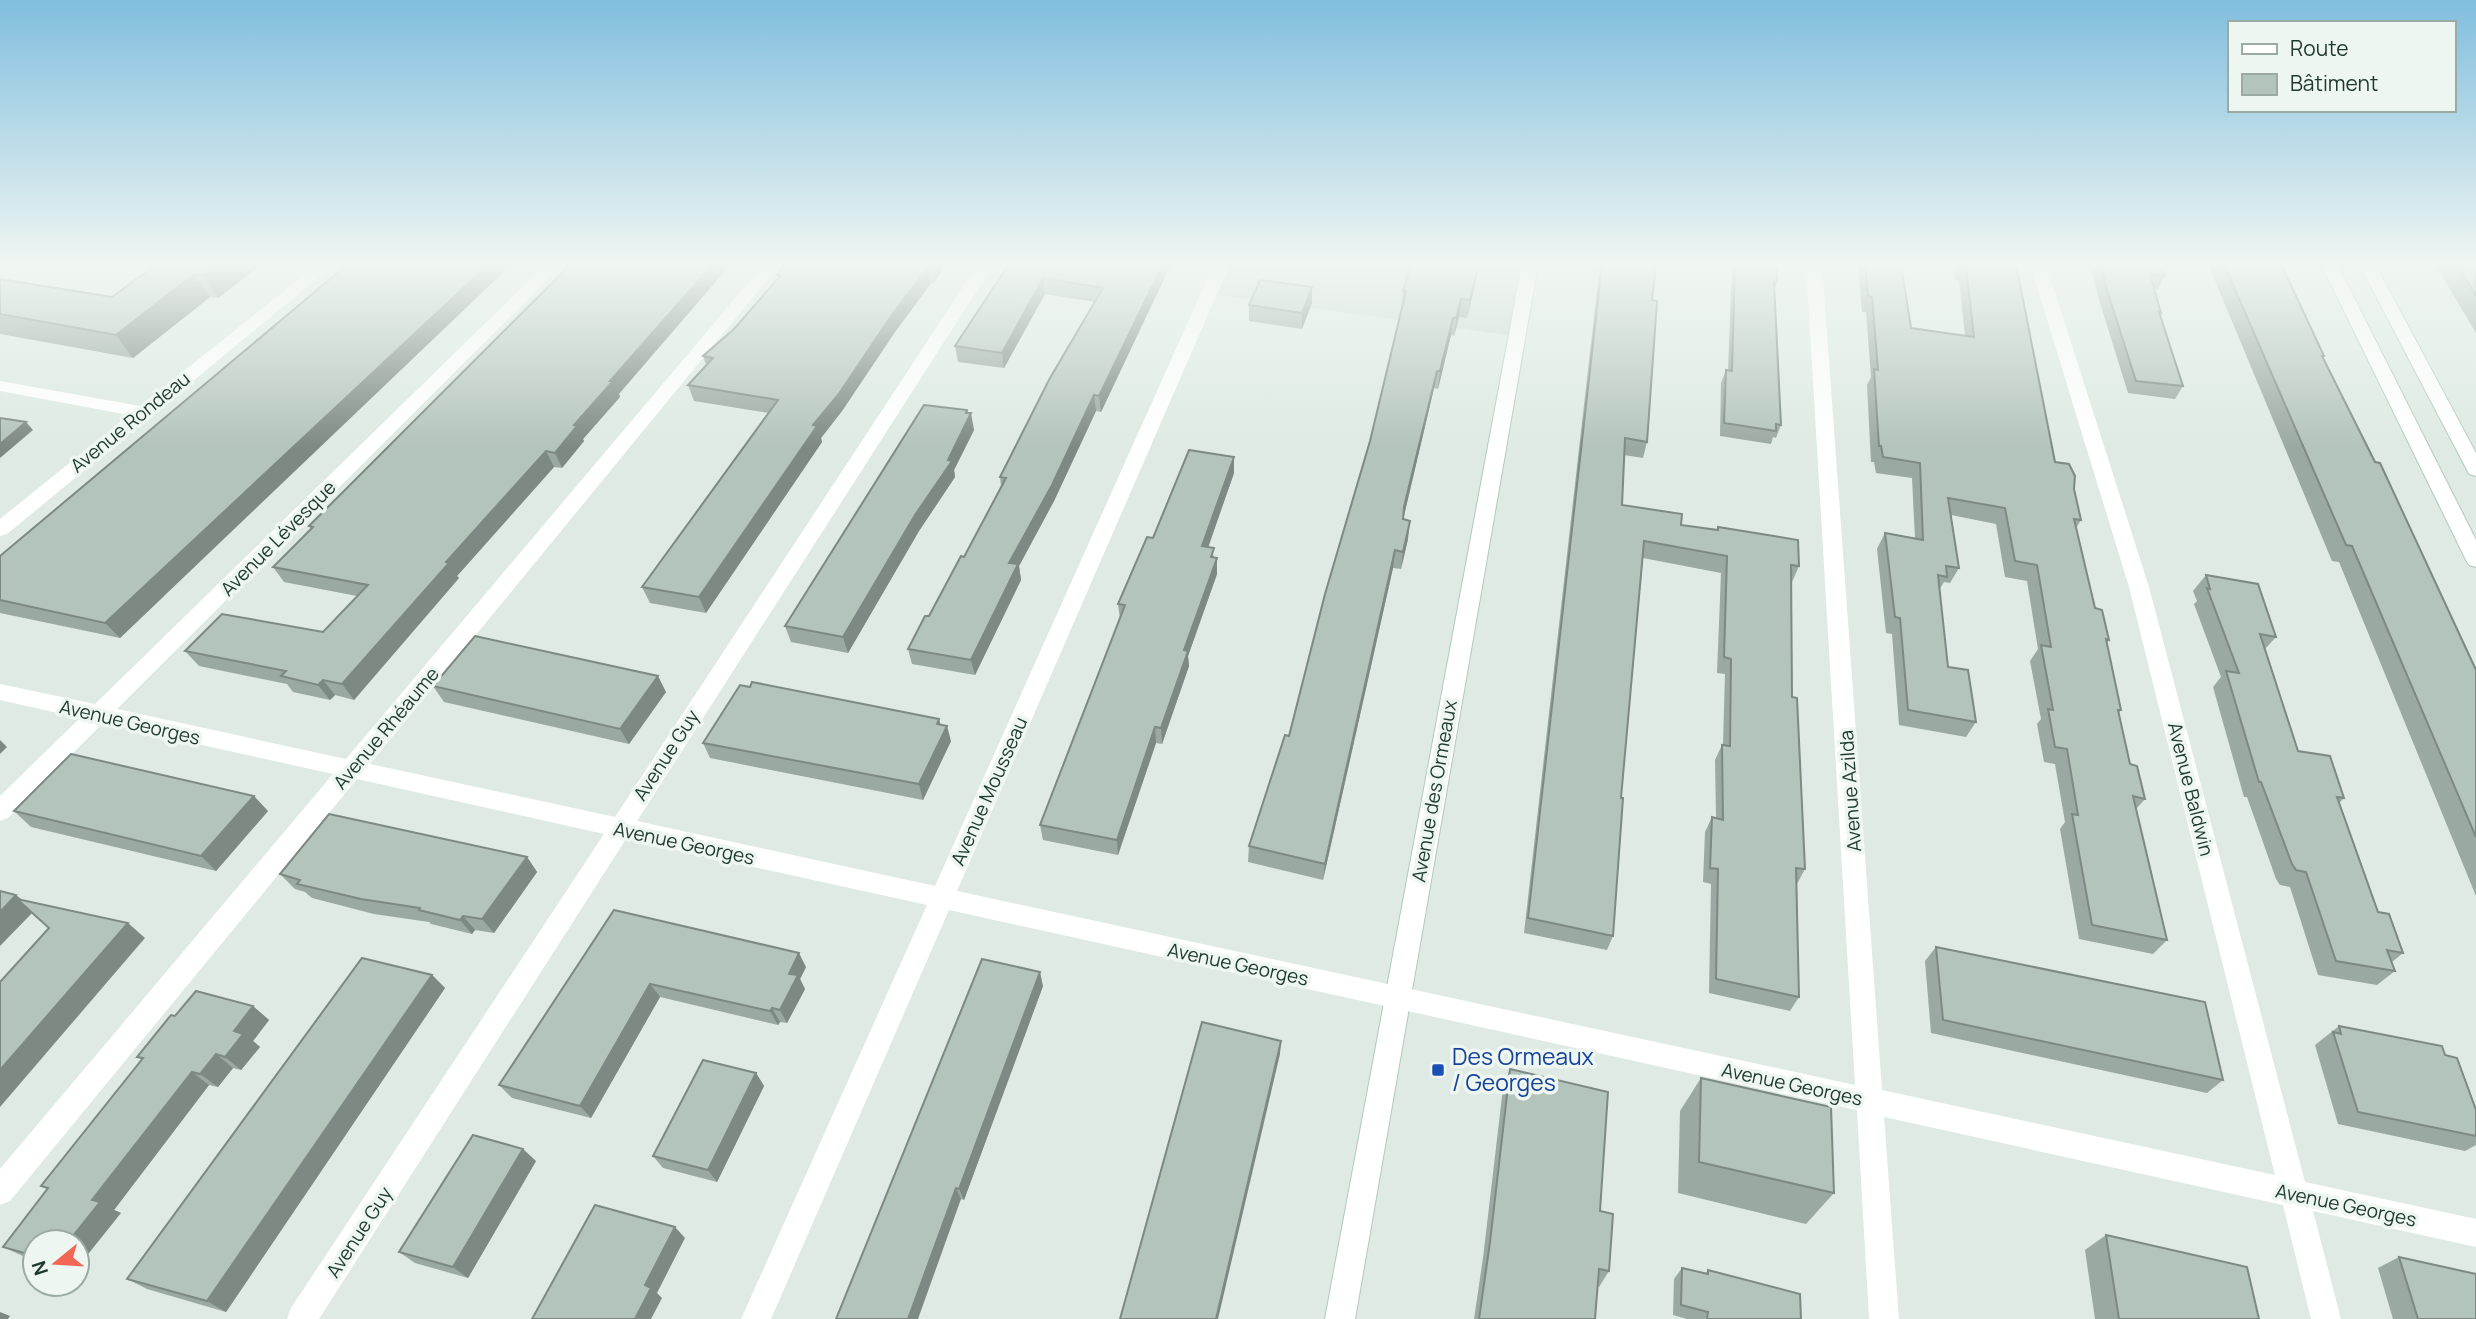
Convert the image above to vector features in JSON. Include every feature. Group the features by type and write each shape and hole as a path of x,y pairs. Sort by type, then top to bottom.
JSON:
{"street":[{"name":"Avenue Rondeau","path":"0,529 250,326"},
{"name":"Avenue Lévesque","path":"0,811 493,326"},
{"name":"Avenue Rhéaume","path":"0,1191 721,326"},
{"name":"Avenue Guy","path":"302,1319 946,326"},
{"name":"Avenue Mousseau","path":"756,1319 1195,326"},
{"name":"Avenue des Ormeaux","path":"1340,1319 1519,326"},
{"name":"Avenue Azilda","path":"1818,326 1884,1319"},
{"name":"Avenue Baldwin","path":"2057,326 2139,587 2326,1319"},
{"path":"2360,326 2476,560"},
{"path":"2399,326 2476,471"},
{"path":"0,386 142,412"},
{"name":"Avenue Georges","path":"0,692 2476,1233"}],"shaded area":[{"path":"1438,326 1516,326 1514,336"}],"building":[{"path":"64,326 128,326 116,335"},
{"path":"275,326 423,326 105,623 0,600 0,556"},
{"path":"509,326 659,326 574,425 577,426 555,453 546,451 446,562 449,563 342,684 323,680 318,685 281,676 286,671 185,651 222,614 323,632 368,585 273,567 313,527 309,526"},
{"path":"737,326 885,326 838,395 813,425 817,426 699,597 642,587 778,400 688,385 713,358 703,356"},
{"path":"968,326 1017,326 1002,353 955,346"},
{"path":"1081,326 1133,326 1099,396 1094,395 1052,485 1009,563 1018,564 971,660 908,649 961,556 964,557 1006,478 1000,477 1050,378"},
{"path":"1398,326 1451,326 1440,371 1437,371 1404,507 1403,519 1410,521 1403,552 1395,550 1325,864 1249,846 1285,735 1289,736 1325,594 1370,441"},
{"path":"1595,326 1655,326 1647,442 1625,438 1622,505 1682,514 1681,525 1718,530 1718,527 1798,540 1799,566 1791,565 1792,697 1797,698 1805,869 1796,868 1799,997 1716,979 1718,869 1710,868 1712,817 1723,820 1722,745 1730,746 1731,659 1724,657 1727,556 1644,541 1621,798 1613,936 1528,918"},
{"path":"1733,326 1776,326 1781,425 1776,424 1776,431 1724,423 1726,370 1732,371"},
{"path":"1874,326 1911,326 1911,328 1974,337 1973,326 2028,326 2055,462 2069,464 2075,476 2074,489 2081,520 2074,519 2095,608 2102,610 2109,640 2106,639 2130,764 2137,766 2145,799 2133,796 2167,940 2092,925 2072,814 2078,815 2067,749 2055,747 2048,709 2053,710 2041,645 2051,647 2037,565 2015,561 2005,508 1948,498 1959,568 1946,566 1947,577 1938,575 1948,667 1968,670 1976,722 1908,710 1900,618 1895,617 1885,533 1923,540 1920,463 1883,457 1879,446 1874,369 1878,370"},
{"path":"2118,326 2163,326 2183,386 2136,381"},
{"path":"2251,326 2310,326 2375,462 2380,463 2476,670 2476,837 2352,546 2346,545"},
{"path":"924,405 967,410 966,413 971,413 948,460 952,461 915,515 843,637 785,626"},
{"path":"0,418 26,422 0,444"},
{"path":"1189,450 1234,457 1202,546 1214,548 1211,557 1217,558 1184,650 1188,651 1161,728 1155,727 1117,840 1040,825 1125,605 1118,604 1147,537 1153,538"},
{"path":"2206,575 2258,584 2276,637 2260,634 2298,751 2330,756 2344,798 2337,797 2378,912 2389,914 2403,953 2387,950 2395,971 2336,961 2306,872 2296,870 2292,864 2259,782 2226,671 2239,673 2207,588 2210,589"},
{"path":"475,636 658,676 620,729 433,686"},
{"path":"752,682 939,719 937,724 947,726 919,784 703,743 740,685 750,687"},
{"path":"71,754 254,796 201,856 14,811"},
{"path":"329,814 527,857 482,919 463,916 460,920 419,910 420,908 361,899 297,884 300,880 280,874"},
{"path":"0,891 16,895 0,912"},
{"path":"17,899 128,923 0,1070 0,982 49,928"},
{"path":"614,910 799,953 789,974 798,975 780,1010 772,1008 770,1011 650,984 580,1106 499,1085"},
{"path":"1936,947 2205,1002 2223,1080 1943,1020"},
{"path":"362,958 432,975 207,1301 127,1279"},
{"path":"982,959 1040,972 908,1319 836,1319"},
{"path":"196,991 253,1006 234,1031 243,1034 225,1057 216,1054 200,1074 192,1072 92,1200 100,1202 79,1228 21,1228 21,1252 3,1247 48,1188 41,1186 143,1058 137,1057 171,1015 175,1016"},
{"path":"1202,1022 1281,1041 1216,1319 1120,1319"},
{"path":"2339,1026 2442,1046 2445,1055 2457,1058 2476,1110 2476,1136 2358,1112 2333,1032 2341,1034"},
{"path":"703,1060 756,1073 708,1170 653,1156"},
{"path":"1510,1069 1608,1092 1600,1211 1613,1214 1609,1271 1599,1269 1595,1319 1479,1319"},
{"path":"1701,1078 1831,1107 1834,1193 1699,1162"},
{"path":"473,1135 523,1149 453,1267 399,1252"},
{"path":"595,1205 675,1227 645,1285 651,1288 635,1319 532,1319"},
{"path":"2106,1235 2247,1267 2259,1319 2119,1319"},
{"path":"2399,1257 2476,1274 2476,1319 2418,1319"},
{"path":"1682,1268 1708,1274 1708,1270 1800,1294 1801,1319 1707,1319 1708,1312 1681,1305"}],"place":[{"name":"Des Ormeaux / Georges","path":"1438,1070"}]}
